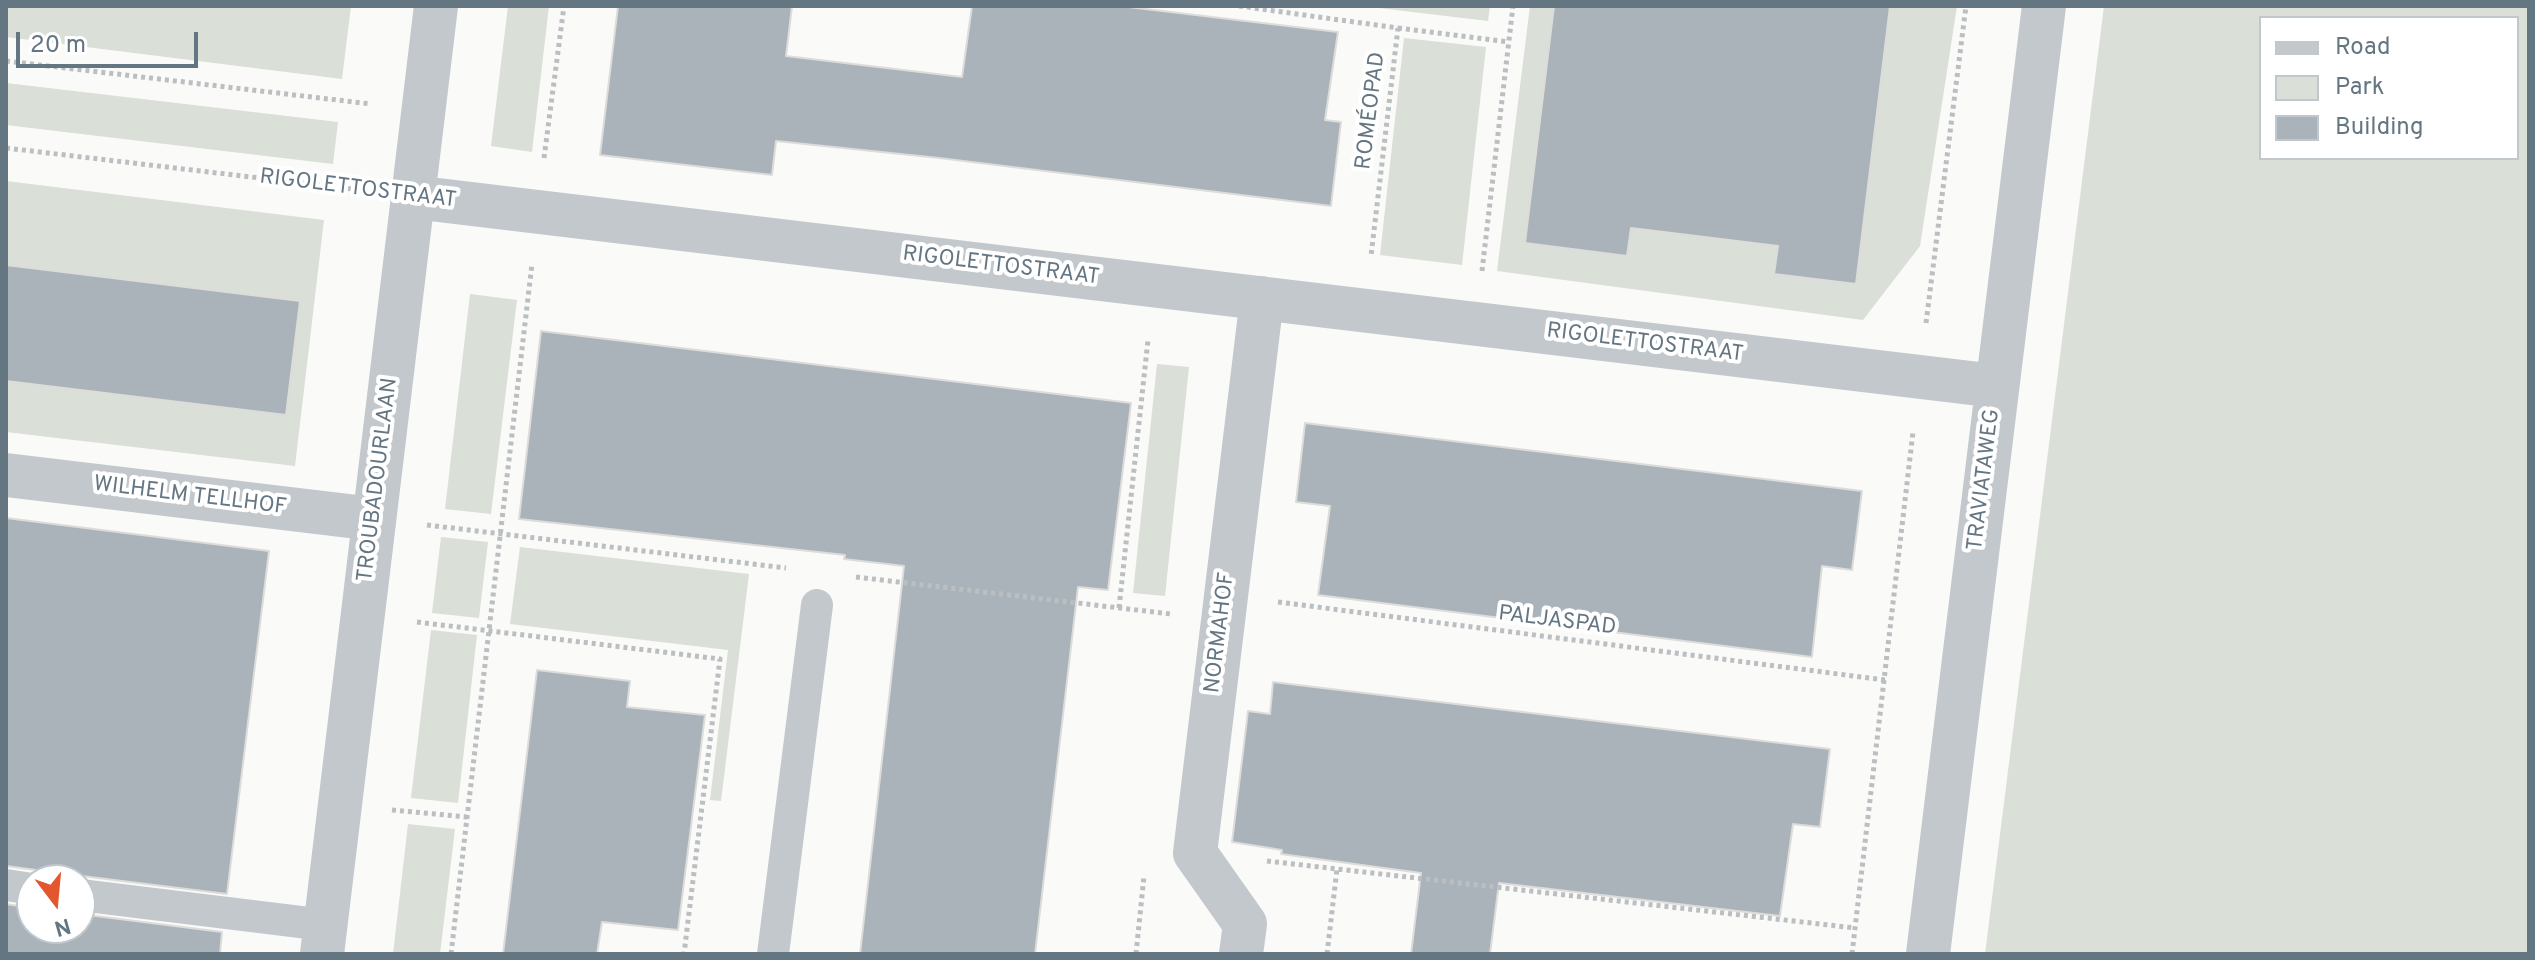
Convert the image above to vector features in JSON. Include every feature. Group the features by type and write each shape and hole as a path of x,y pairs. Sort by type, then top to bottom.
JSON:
{"street":[{"name":"TROUBADOURLAAN","path":"323,940 436,6"},
{"name":"TRAVIATAWEG","path":"1928,954 2044,6"},
{"name":"RIGOLETTOSTRAAT","path":"413,197 1996,386"},
{"name":"NORMAHOF","path":"1195,853 1262,298"},
{"name":"WILHELM TELLHOF","path":"6,475 374,519"},
{"path":"1195,853 1245,924 1241,954"}],"lane":[{"path":"773,954 817,605"},
{"path":"96,898 323,940"}],"path":[{"path":"451,954 564,6"},
{"name":"ROMÉOPAD","path":"1239,6 1398,28 1365,310"},
{"path":"1475,324 1513,6"},
{"path":"1920,378 1966,6"},
{"path":"1398,28 1509,42"},
{"path":"6,61 423,111"},
{"name":"RIGOLETTOSTRAAT","path":"6,148 413,197"},
{"path":"531,265 547,267"},
{"path":"1119,608 1148,339 1161,341"},
{"path":"1852,954 1913,431 1898,429"},
{"path":"374,519 790,569"},
{"path":"424,539 426,525"},
{"path":"852,576 1172,614"},
{"name":"PALJASPAD","path":"1225,596 1885,680"},
{"path":"416,608 415,622 720,659 684,954"},
{"path":"390,824 392,810 467,817"},
{"path":"1195,853 1855,928"},
{"path":"1327,954 1337,869"}],"green space":[{"path":"6,6 351,6 342,79 6,37"},
{"path":"508,6 549,6 532,152 491,146"},
{"path":"1362,6 1490,6 1488,21"},
{"path":"1530,6 1957,6 1920,246 1863,320 1497,271"},
{"path":"2104,6 2529,6 2529,954 1985,954"},
{"path":"1404,38 1486,47 1462,265 1380,255"},
{"path":"6,83 338,122 333,164 6,125"},
{"path":"6,181 324,220 295,466 6,432"},
{"path":"470,294 517,300 491,514 445,509"},
{"path":"1157,364 1189,367 1165,596 1133,593"},
{"path":"441,537 488,542 479,618 432,613"},
{"path":"520,547 749,574 721,801 710,800 728,650 510,624"},
{"path":"431,630 477,635 458,803 411,798"},
{"path":"408,824 455,829 440,954 393,954"}],"building":[{"path":"618,6 792,6 786,56 962,77 972,6 1120,6 1338,32 1325,120 1341,122 1331,206 776,141 772,175 600,155"},
{"path":"1554,6 1890,6 1856,284 1774,274 1778,246 1631,228 1627,256 1525,243"},
{"path":"6,265 300,301 286,415 6,381"},
{"path":"541,331 1131,403 1108,590 1078,587 1035,954 860,954 904,566 844,559 845,555 519,519"},
{"path":"1305,423 1862,491 1852,570 1822,566 1812,657 1318,595 1330,506 1296,502"},
{"path":"6,518 269,551 227,894 96,878 96,864 6,866"},
{"path":"537,670 630,681 627,707 705,715 678,930 602,922 597,954 503,954"},
{"path":"1273,682 1830,749 1820,827 1793,824 1780,916 1499,883 1490,954 1411,954 1421,873 1281,854 1282,850 1232,842 1248,711 1270,714"},
{"path":"6,904 16,906 16,944 96,944 96,916 222,932 220,954 6,954"}]}
